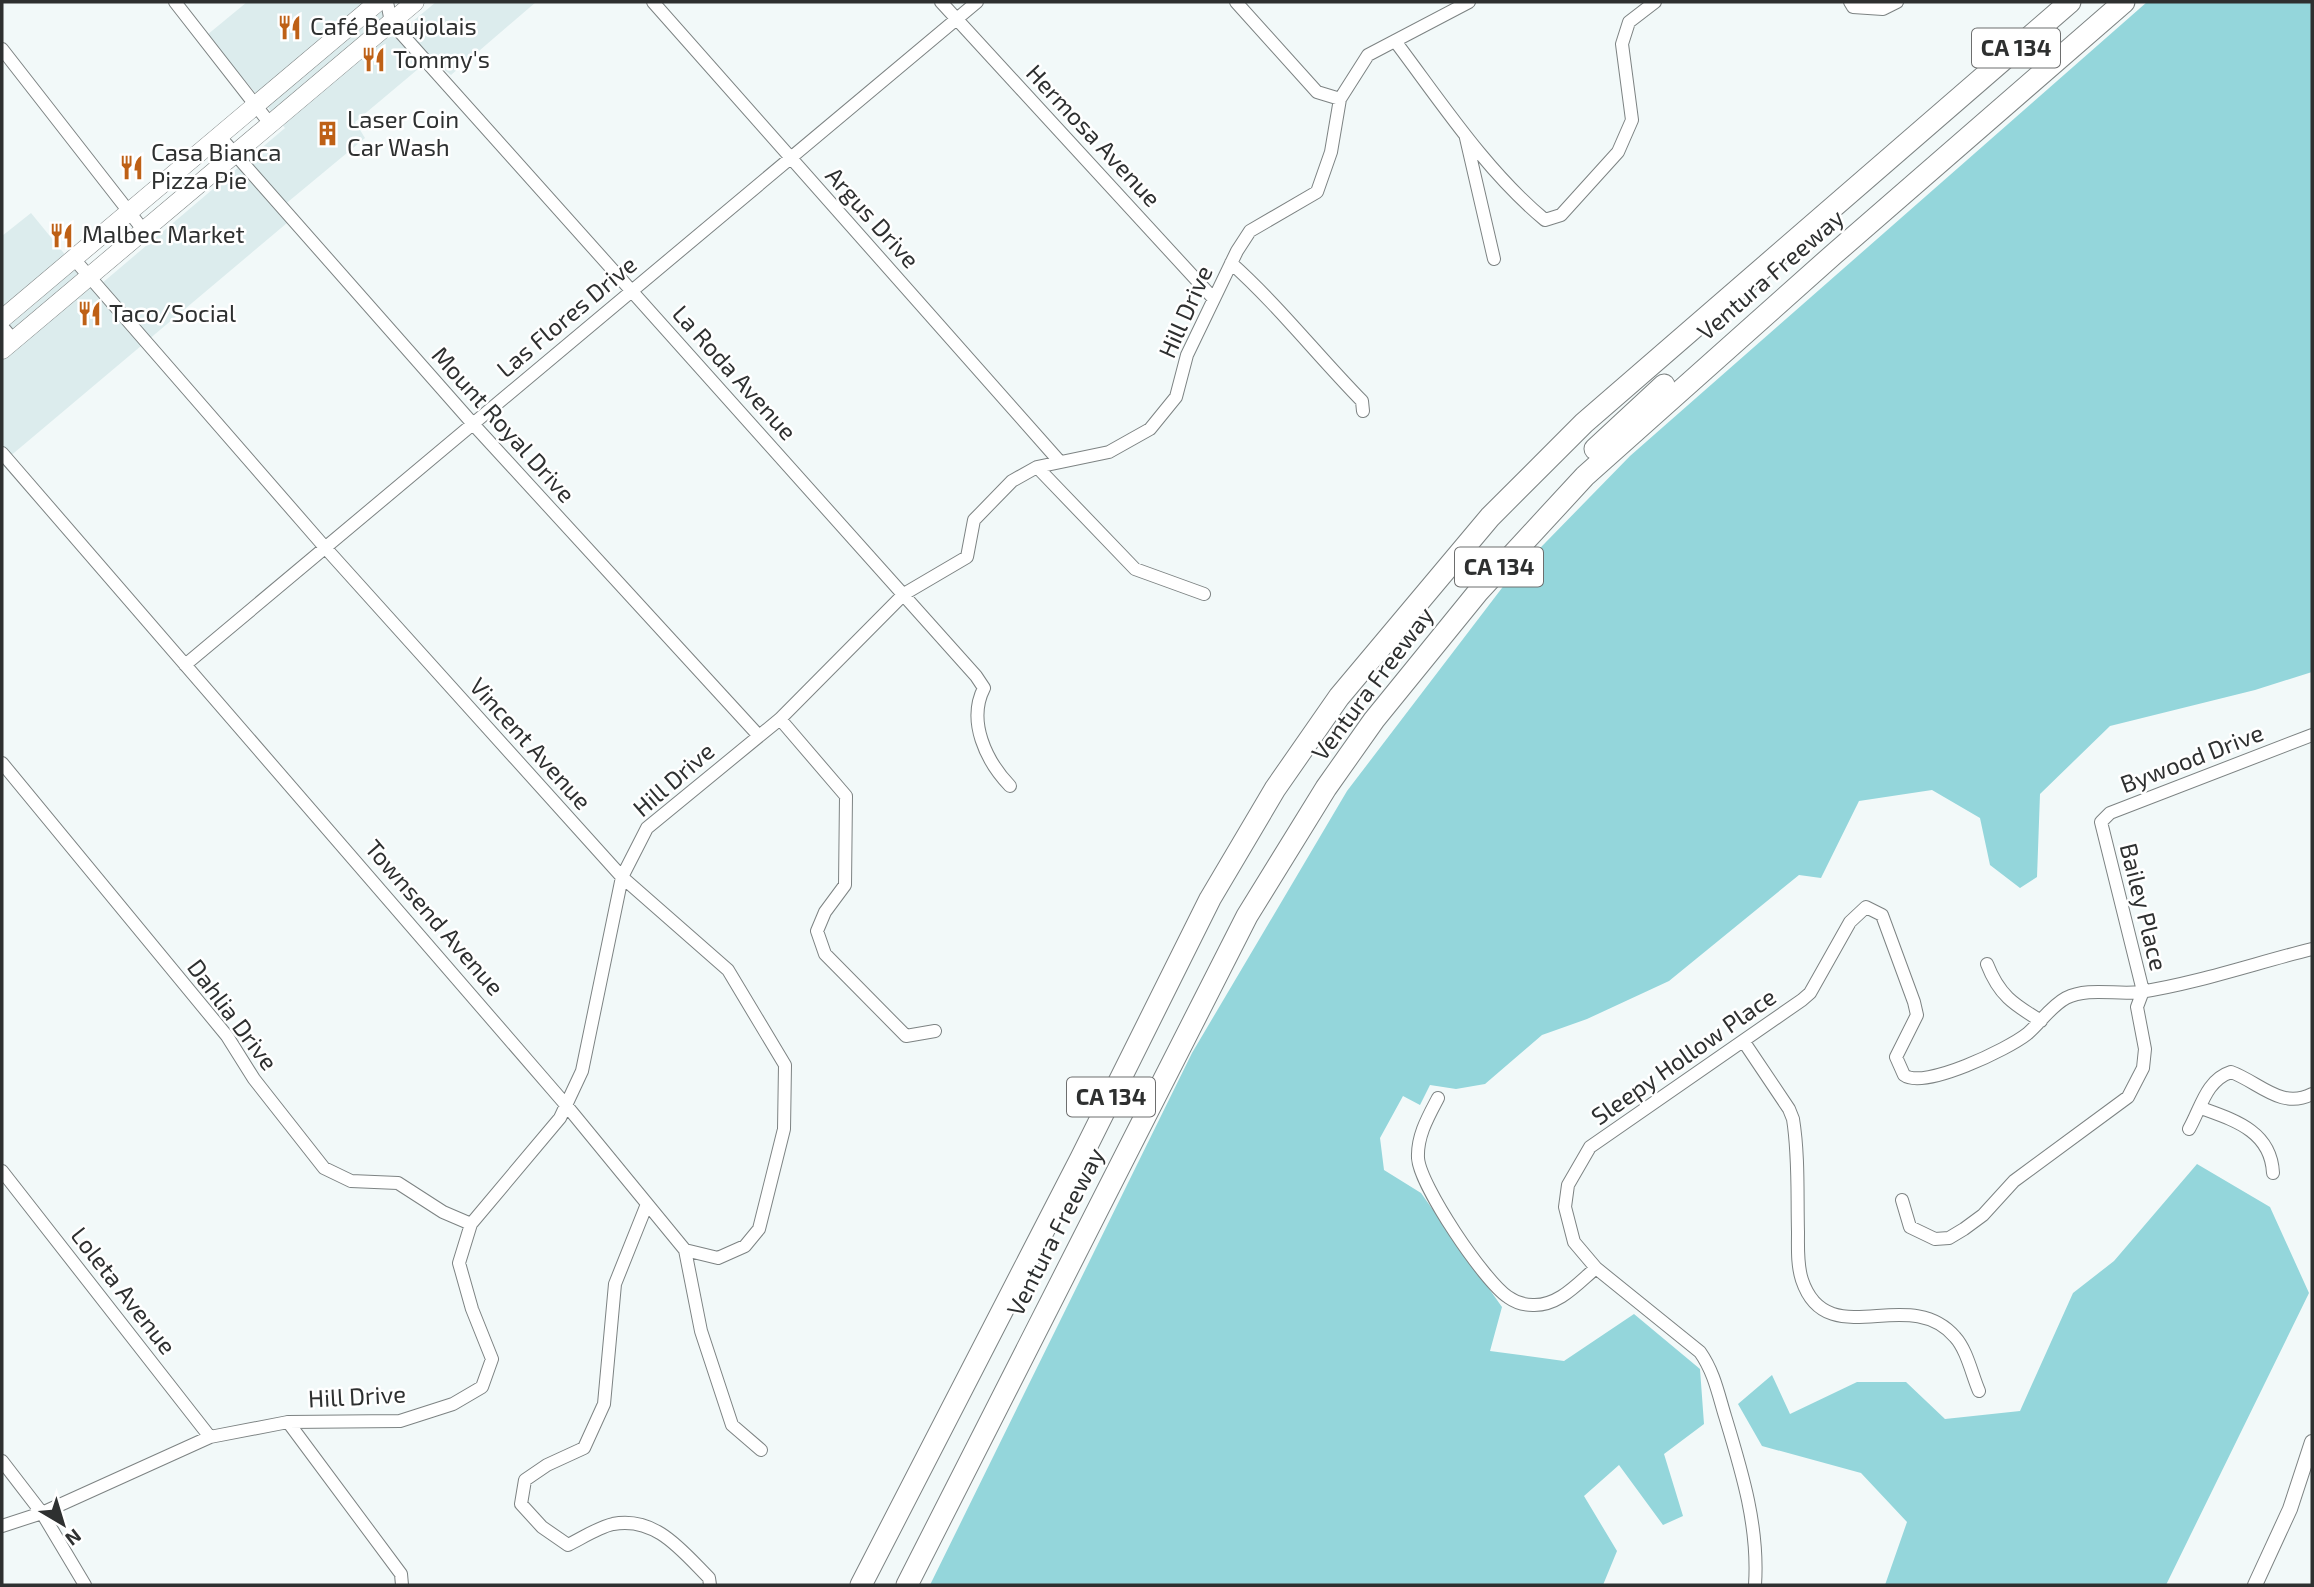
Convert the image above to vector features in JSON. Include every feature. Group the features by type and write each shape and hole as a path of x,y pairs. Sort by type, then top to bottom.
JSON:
{"highway":[{"name":"Ventura Freeway","path":"861,1585 1075,1171 1210,899 1275,789 1339,696 1393,628 1490,517 1584,423 2070,2"},
{"path":"1962,93 1991,85 2088,2"},
{"path":"1059,1283 1067,1245 1210,960 1249,891 1334,754 1424,636 1511,533 1624,419 2106,2"},
{"name":"Ventura Freeway","path":"907,1585 1247,916 1326,788 1374,720 1478,592 1585,476 1668,400 2124,2"},
{"path":"876,1585 1214,917 1314,754 1389,651 1393,628"}],"main road":[{"path":"2,319 379,2"},
{"path":"5,340 89,277 415,2"}],"street":[{"path":"174,2 271,125"},
{"path":"387,2 391,22"},
{"name":"Argus Drive","path":"653,2 1060,462"},
{"name":"Hermosa Avenue","path":"941,2 1213,298"},
{"name":"Las Flores Drive","path":"185,665 977,2"},
{"path":"1236,2 1317,92 1340,99"},
{"name":"Hill Drive","path":"2,1526 42,1513 211,1437 288,1422 400,1421 453,1404 482,1387 492,1359 472,1310 459,1263 471,1224 559,1118 582,1071 622,877 647,828 780,719 904,594 967,557 974,520 1012,481 1037,467 1109,452 1150,429 1176,397 1187,355 1213,298 1250,231 1317,192 1331,152 1340,99 1368,55 1469,2"},
{"path":"1395,41 1465,135 1545,220 1561,215 1618,152 1632,120 1622,44 1629,22 1654,2"},
{"path":"1850,2 1853,7 1883,9 1897,2"},
{"name":"La Roda Avenue","path":"391,22 904,594 984,688 976,702 975,720 996,772 1010,786"},
{"path":"2,49 144,231"},
{"path":"1465,135 1494,259"},
{"name":"Mount Royal Drive","path":"219,138 472,424 758,736"},
{"name":"Vincent Avenue","path":"74,259 325,547 622,877 728,970 785,1065 784,1129 759,1229 745,1246 718,1258 685,1250"},
{"path":"1231,263 1268,296 1302,340 1362,401 1363,411"},
{"name":"Townsend Avenue","path":"2,453 566,1105 685,1250 701,1331 732,1425 761,1450"},
{"path":"1037,467 1135,569 1204,594"},
{"path":"780,719 846,796 845,885 825,912 817,931 825,954 906,1036 935,1031"},
{"name":"Bywood Drive","path":"2102,834 2101,822 2110,813 2312,735"},
{"name":"Dahlia Drive","path":"2,763 227,1036 254,1079 324,1168 352,1181 398,1183 443,1212 471,1224"},
{"name":"Bailey Place","path":"1902,1200 1910,1227 1935,1239 1949,1238 1983,1214 2014,1181 2129,1097 2143,1068 2145,1049 2137,1007 2143,991 2102,834"},
{"name":"Sleepy Hollow Place","path":"1755,1585 1755,1531 1739,1460 1711,1368 1700,1352 1596,1268 1574,1242 1565,1207 1569,1185 1590,1147 1744,1042 1810,993 1850,922 1862,909 1875,909 1882,915 1917,1015 1896,1057 1900,1070 1909,1079 1923,1080 1943,1074 2009,1045 2041,1021"},
{"path":"1987,964 1995,985 2011,1002 2041,1021 2063,999 2075,994 2143,991 2312,949"},
{"path":"1744,1042 1793,1119 1799,1262 1810,1296 1828,1313 1838,1316 1855,1318 1907,1313 1932,1320 1956,1338 1979,1391"},
{"path":"2189,1129 2209,1087 2219,1076 2231,1072 2280,1098 2305,1097 2312,1094"},
{"path":"1438,1098 1426,1120 1419,1142 1418,1161 1427,1189 1495,1286 1508,1298 1521,1304 1536,1305 1561,1298 1596,1268"},
{"path":"2201,1108 2246,1125 2266,1146 2273,1172"},
{"name":"Loleta Avenue","path":"2,1171 211,1437"},
{"path":"647,1204 615,1284 604,1404 584,1448 547,1465 525,1480 521,1504 542,1527 568,1545 612,1524 641,1525 666,1535 709,1578 710,1585"},
{"path":"288,1422 401,1574 402,1585"},
{"path":"2255,1585 2290,1509 2312,1442"},
{"path":"2,1461 42,1513 85,1585"}],"shaded area":[{"path":"247,2 385,2 407,26 436,2 536,2 451,75 430,59 355,122 365,138 277,211 287,223 2,463 2,236 31,213 94,290 285,128 207,35"},
{"path":"2147,2 2312,2 2312,672 2255,690 2110,726 2040,794 2037,877 2020,888 1990,865 1980,818 1932,790 1859,801 1821,878 1799,875 1669,981 1587,1019 1542,1035 1485,1084 1456,1089 1430,1085 1420,1105 1403,1096 1380,1138 1384,1170 1421,1193 1502,1307 1490,1351 1564,1361 1634,1314 1700,1369 1704,1424 1664,1454 1683,1516 1663,1525 1619,1465 1584,1496 1617,1551 1603,1585 930,1585 1192,1053 1347,791 1505,584 1630,456"},
{"path":"2197,1164 2270,1207 2309,1293 2166,1585 1885,1585 1907,1522 1861,1473 1762,1446 1738,1404 1772,1375 1790,1414 1857,1382 1906,1382 1945,1419 2020,1411 2073,1293 2114,1261"}],"place":[{"name":"Café Beaujolais","path":"290,27"},
{"name":"Tommy's","path":"373,60"},
{"name":"Laser Coin Car Wash","path":"327,134"},
{"name":"Casa Bianca Pizza Pie","path":"131,167"},
{"name":"Malbec Market","path":"62,235"},
{"name":"Taco/Social","path":"89,314"}]}
